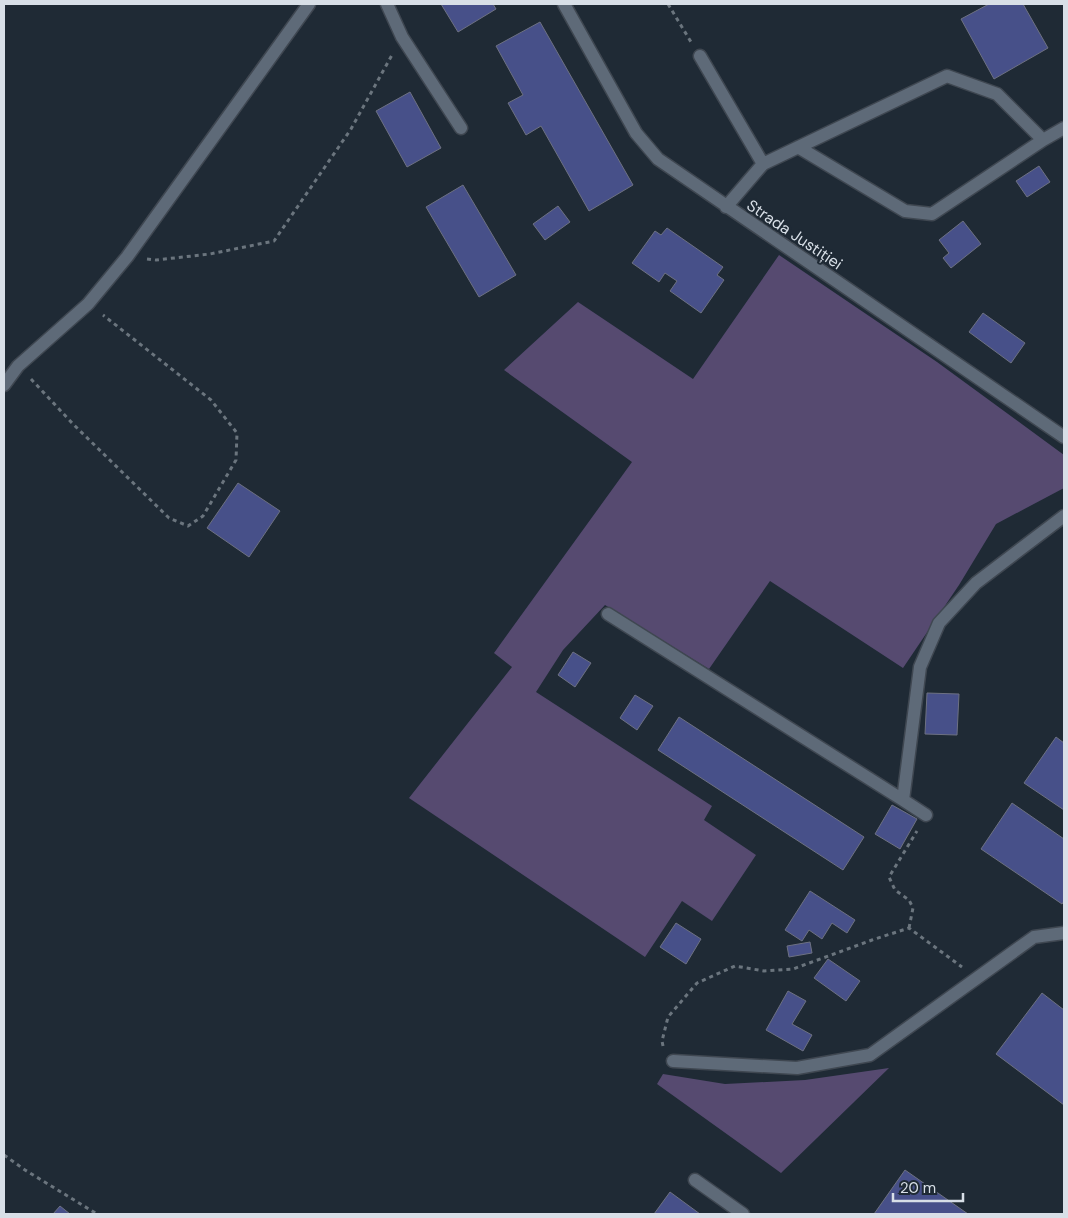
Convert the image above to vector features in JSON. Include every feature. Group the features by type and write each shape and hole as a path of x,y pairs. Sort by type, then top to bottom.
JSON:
{"street":[{"path":"4,385 18,366 88,304 127,258 308,4"},
{"path":"387,4 402,37 461,128"},
{"name":"Strada Justiției","path":"564,4 636,133 658,159 1064,436"},
{"path":"700,56 763,164"},
{"path":"726,207 763,164 947,76 997,94 1044,140"},
{"path":"798,147 905,212 932,214 1064,128"},
{"path":"903,800 920,667 939,623 976,583 1064,516"},
{"path":"608,614 926,815"},
{"path":"673,1061 797,1068 870,1055 1034,937 1064,933"},
{"path":"695,1180 743,1214"}],"path":[{"path":"668,4 700,56"},
{"path":"127,258 156,260 210,254 274,241 351,129 402,37"},
{"path":"18,366 73,424 169,518 188,526 203,516 236,460 237,433 211,400 88,304"},
{"path":"909,928 913,908 909,900 895,890 889,877 926,815"},
{"path":"909,928 977,978"},
{"path":"673,1061 664,1052 662,1041 668,1017 697,984 735,966 764,971 793,969 909,928"},
{"path":"4,1155 25,1170 98,1214"}],"shaded area":[{"path":"779,255 937,362 1064,455 1064,488 996,524 959,585 903,668 770,581 709,669 605,605 563,650 536,692 712,806 704,820 756,855 712,921 682,901 645,957 409,798 512,667 494,653 632,462 504,370 578,302 693,379"},
{"path":"889,1068 781,1173 657,1084 663,1074 725,1084 805,1080"}],"building":[{"path":"441,4 493,4 496,9 458,32"},
{"path":"989,4 1023,4 1048,48 994,79 961,19"},
{"path":"540,22 633,185 589,211 541,126 526,135 508,103 523,95 496,46"},
{"path":"410,92 441,148 407,167 376,111"},
{"path":"1039,166 1050,182 1027,197 1016,181"},
{"path":"463,185 516,275 479,297 426,207"},
{"path":"558,206 570,222 545,240 533,224"},
{"path":"963,221 981,244 951,268 943,258 949,253 939,240"},
{"path":"667,228 723,267 717,275 724,280 701,313 670,291 677,281 665,273 659,282 632,263 655,231 661,235"},
{"path":"983,313 1025,343 1011,363 969,332"},
{"path":"238,483 280,511 249,557 207,528"},
{"path":"573,652 591,663 575,687 558,675"},
{"path":"927,693 959,694 957,735 925,734"},
{"path":"635,695 653,706 637,730 620,718"},
{"path":"679,717 864,837 843,870 658,750"},
{"path":"1056,737 1064,743 1064,810 1024,783"},
{"path":"1012,803 1064,839 1064,901 1062,904 981,849"},
{"path":"892,805 917,819 900,849 875,834"},
{"path":"810,891 855,920 847,933 832,923 822,939 809,930 802,941 785,930"},
{"path":"676,923 701,939 686,964 660,947"},
{"path":"810,942 812,953 789,957 787,946"},
{"path":"828,959 860,981 846,1001 814,978"},
{"path":"788,991 806,1001 792,1024 812,1035 803,1051 766,1030"},
{"path":"1042,993 1064,1010 1064,1105 996,1054"},
{"path":"905,1170 968,1214 874,1214"},
{"path":"670,1192 700,1214 654,1214"},
{"path":"60,1206 70,1214 53,1214"}]}
